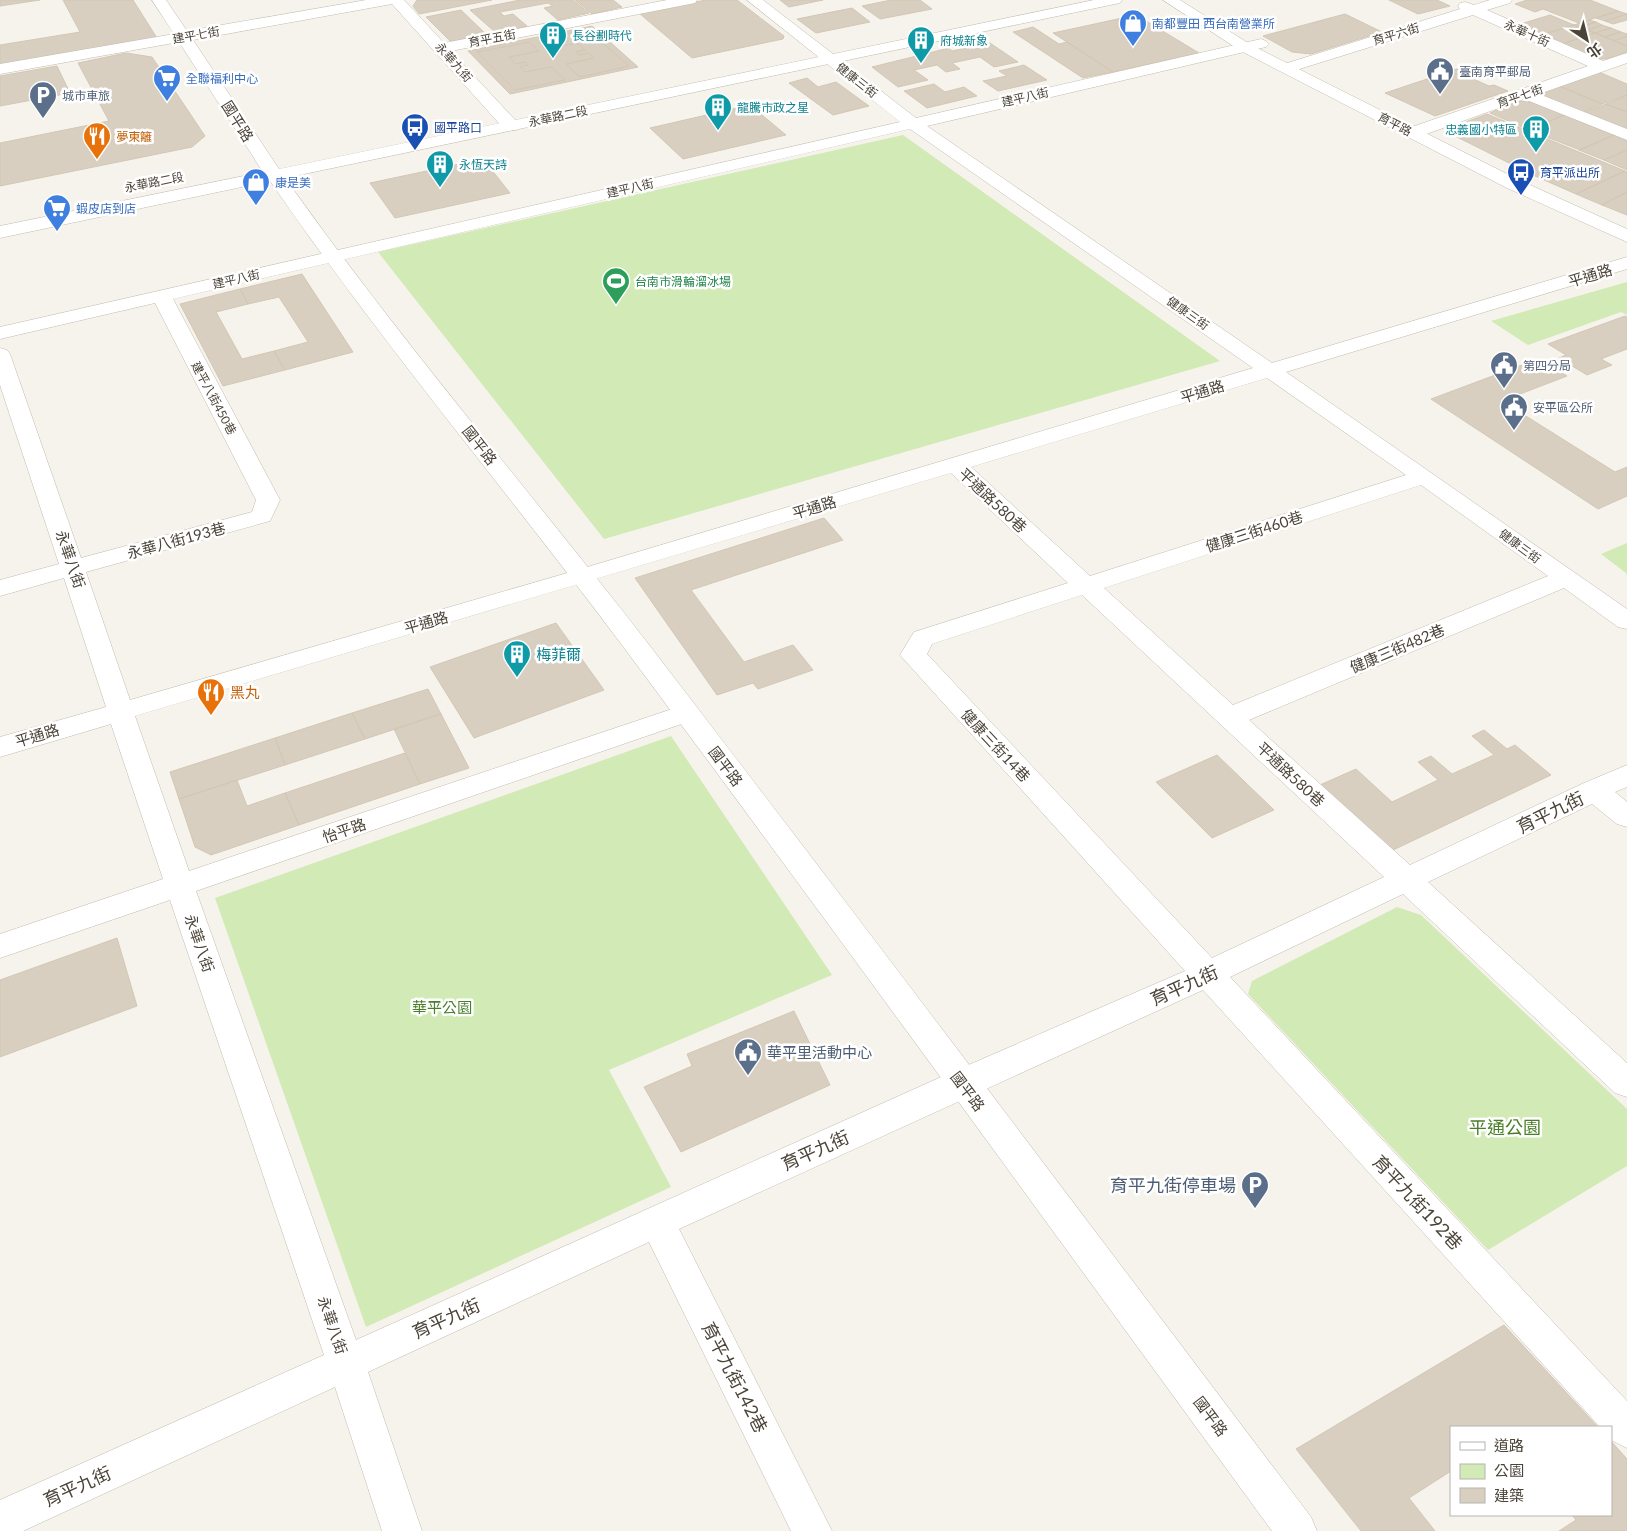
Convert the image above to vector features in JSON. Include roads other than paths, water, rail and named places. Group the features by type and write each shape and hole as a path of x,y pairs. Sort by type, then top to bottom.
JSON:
{"street":[{"name":"國平路","path":"159,0 185,37 265,164 331,256 583,576 687,713 1297,1531"},
{"name":"建平七街","path":"0,69 391,0"},
{"name":"永華九街","path":"396,0 512,126"},
{"name":"育平五街","path":"442,48 690,0"},
{"name":"健康三街","path":"754,0 812,46 829,51 912,123 1272,371 1627,621"},
{"name":"永華路二段","path":"0,232 265,164 512,126 829,51 1115,0"},
{"name":"育平路","path":"1170,0 1254,46 1419,130 1627,224"},
{"name":"育平路","path":"1189,0 1254,46"},
{"name":"永華十街","path":"1451,0 1603,67"},
{"name":"育平六街","path":"1294,66 1505,0"},
{"path":"793,50 812,46"},
{"name":"建平八街","path":"0,333 1254,46"},
{"name":"育平七街","path":"1419,130 1627,58"},
{"path":"1525,94 1627,135"},
{"name":"永華路二段","path":"480,115 517,107"},
{"name":"育平路","path":"1419,130 1513,184 1627,236"},
{"name":"平通路","path":"0,746 583,576 1272,371 1627,263"},
{"name":"建平八街450巷","path":"161,296 268,500"},
{"name":"永華八街","path":"0,354 74,568 179,886 347,1363 402,1531"},
{"name":"平通路580巷","path":"955,465 1627,1083"},
{"name":"健康三街460巷","path":"1085,585 1424,477"},
{"name":"永華八街193巷","path":"74,568 262,516 268,500"},
{"path":"0,588 74,568"},
{"name":"健康三街482巷","path":"1230,718 1565,578"},
{"name":"健康三街14巷","path":"1085,585 923,638 913,655 1208,974"},
{"name":"怡平路","path":"0,946 687,713"},
{"name":"育平九街","path":"0,1521 962,1083 1208,974 1627,775"},
{"path":"1594,790 1627,816"},
{"name":"育平九街192巷","path":"1208,974 1627,1429"},
{"name":"育平九街142巷","path":"657,1222 812,1531"}],"place":[{"name":"南都豐田 西台南營業所","path":"1133,47"},
{"name":"長谷劃時代","path":"553,59"},
{"name":"府城新象","path":"921,64"},
{"name":"臺南育平郵局","path":"1440,95"},
{"name":"全聯福利中心","path":"167,102"},
{"name":"城市車旅","path":"43,119"},
{"name":"龍騰市政之星","path":"718,131"},
{"name":"國平路口","path":"415,151"},
{"name":"忠義國小特區","path":"1536,153"},
{"name":"夢東籬","path":"97,160"},
{"name":"永恆天詩","path":"440,188"},
{"name":"育平派出所","path":"1521,196"},
{"name":"康是美","path":"256,206"},
{"name":"蝦皮店到店","path":"57,232"},
{"name":"台南市滑輪溜冰場","path":"616,305"},
{"name":"第四分局","path":"1504,389"},
{"name":"安平區公所","path":"1514,431"},
{"name":"梅菲爾","path":"517,678"},
{"name":"黑丸","path":"211,716"},
{"name":"華平里活動中心","path":"748,1076"},
{"name":"育平九街停車場","path":"1255,1209"}],"park label":[{"name":"華平公園","path":"442,1007"},
{"name":"平通公園","path":"1505,1127"}]}
